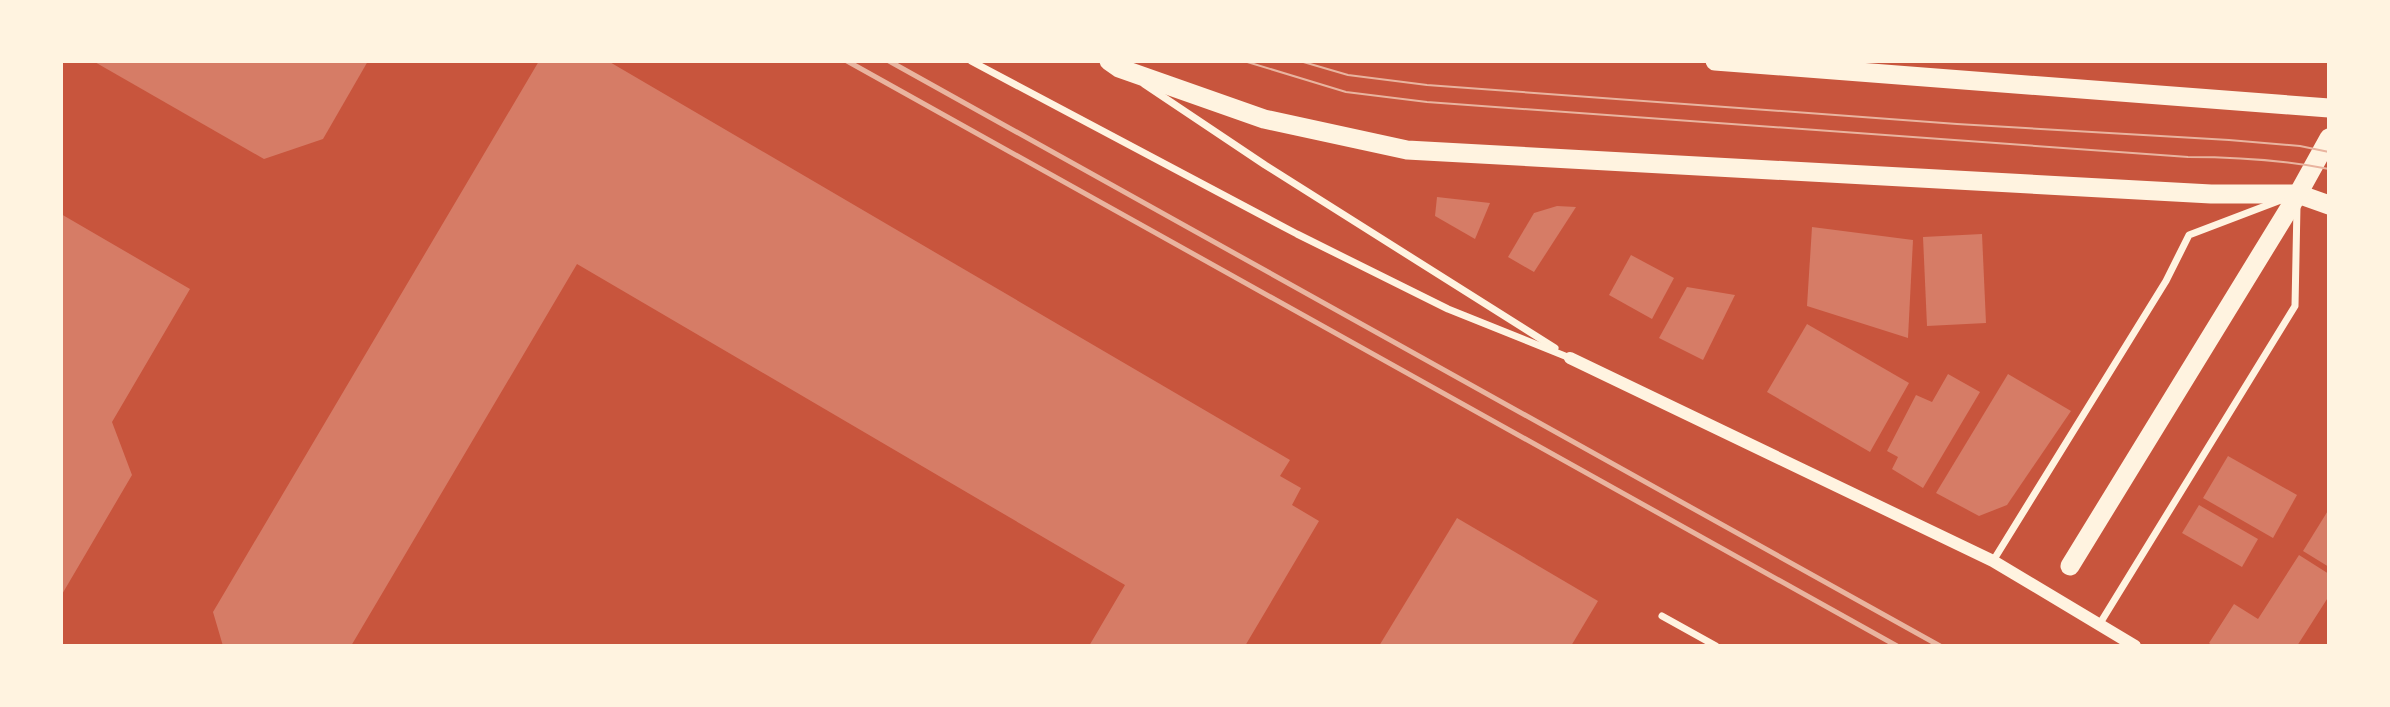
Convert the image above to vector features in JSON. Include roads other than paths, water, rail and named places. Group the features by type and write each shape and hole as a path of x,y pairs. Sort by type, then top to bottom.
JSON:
{"highway":[{"path":"1715,61 2329,108"},
{"path":"1117,64 1264,119 1406,150 2211,194 2298,194 2329,205"},
{"path":"2070,566 2298,194 2329,138"}],"street":[{"path":"971,61 1308,240 1448,309 1570,358 1993,561 2136,646"},
{"path":"1117,64 1265,165 1570,358"},
{"path":"1993,561 2166,281 2189,235 2298,194 2295,306 2099,625"},
{"path":"1662,616 1716,646"}],"tram line":[{"path":"1244,61 1346,92 1427,102 2259,160 2329,169"},
{"path":"1300,61 1348,75 1427,85 1957,124 2229,140 2300,146 2329,152"}],"railway":[{"path":"847,61 1897,646"},
{"path":"889,61 1940,646"}]}
